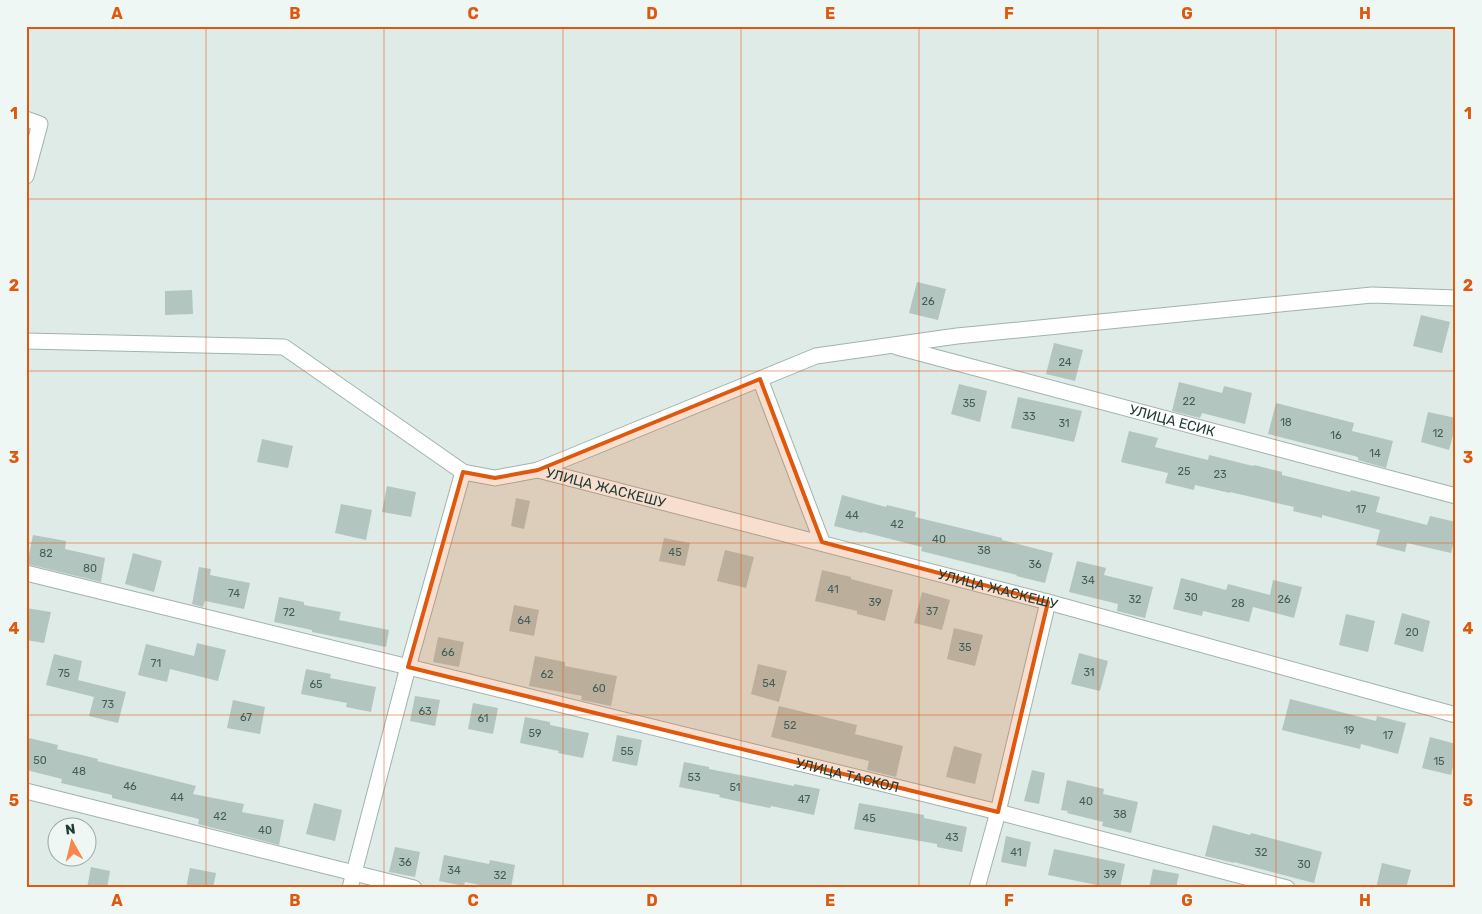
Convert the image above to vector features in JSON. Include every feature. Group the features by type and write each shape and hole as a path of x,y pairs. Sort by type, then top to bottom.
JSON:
{"street":[{"path":"26,119 40,124 26,176"},
{"path":"26,341 284,347 463,472 495,478 538,470 816,356 957,336 1372,295 1456,298"},
{"name":"УЛИЦА ЕСИК","path":"889,345 1456,496"},
{"path":"760,379 822,542"},
{"name":"УЛИЦА ЖАСКЕШУ","path":"538,470 1048,602 1456,715"},
{"path":"350,888 408,667 463,472"},
{"name":"УЛИЦА ТАСКОЛ","path":"26,572 998,812 1287,888"},
{"path":"977,888 998,812 1048,602"},
{"path":"26,791 414,888"}],"highlighted area":[{"path":"760,379 822,542 1048,602 998,812 408,667 463,472 495,478 538,470"}],"building":[{"path":"917,282 946,289 938,320 909,313"},
{"path":"192,290 193,314 165,315 165,291"},
{"path":"1421,315 1450,322 1442,353 1413,346"},
{"path":"1054,343 1083,350 1075,381 1046,374"},
{"path":"1179,382 1222,393 1224,386 1252,393 1245,424 1202,413 1200,418 1172,411"},
{"path":"959,384 987,391 980,422 951,414"},
{"path":"1018,397 1082,411 1074,442 1011,428"},
{"path":"1276,403 1354,423 1352,431 1393,441 1386,468 1358,460 1358,457 1268,434"},
{"path":"1428,412 1456,418 1449,450 1421,442"},
{"path":"1129,431 1158,438 1155,447 1208,460 1209,455 1254,465 1282,472 1282,475 1350,492 1351,490 1380,497 1376,512 1427,525 1430,516 1456,522 1456,533 1451,553 1407,543 1405,552 1376,545 1380,530 1322,515 1322,518 1293,511 1294,507 1230,492 1195,485 1194,490 1165,483 1168,473 1121,462"},
{"path":"262,439 293,446 288,468 257,462"},
{"path":"387,486 416,492 411,517 382,512"},
{"path":"842,495 886,507 887,505 916,512 915,517 1002,538 1002,540 1053,553 1045,583 921,551 922,547 834,526"},
{"path":"516,498 530,501 524,529 511,526"},
{"path":"341,504 372,510 366,540 335,533"},
{"path":"33,535 66,541 65,549 105,558 101,582 27,564"},
{"path":"664,538 690,543 685,566 659,561"},
{"path":"725,550 754,557 746,588 717,581"},
{"path":"133,553 162,561 154,592 125,584"},
{"path":"1077,561 1106,568 1104,575 1153,587 1145,618 1117,611 1118,604 1069,592"},
{"path":"199,567 211,569 210,575 250,583 244,609 205,601 203,607 192,604"},
{"path":"822,570 893,590 885,621 857,614 857,611 815,601"},
{"path":"1181,578 1226,590 1228,584 1270,595 1273,580 1302,587 1294,618 1253,607 1249,622 1203,611 1202,616 1173,609"},
{"path":"922,592 950,600 942,630 914,623"},
{"path":"279,597 304,602 304,605 341,612 339,620 389,630 386,647 274,622"},
{"path":"514,605 539,610 534,636 509,631"},
{"path":"26,608 51,612 44,643 26,640"},
{"path":"1402,613 1430,621 1423,652 1394,644"},
{"path":"1346,614 1375,621 1368,652 1339,645"},
{"path":"954,628 983,635 975,666 947,659"},
{"path":"438,637 464,642 459,667 433,662"},
{"path":"197,643 226,650 218,681 170,669 167,682 138,675 146,644 194,656"},
{"path":"1079,653 1108,661 1100,691 1071,684"},
{"path":"54,654 82,661 78,680 126,692 118,723 89,716 94,697 46,685"},
{"path":"535,656 565,662 565,666 617,676 611,706 581,700 582,696 529,686"},
{"path":"758,664 787,671 779,702 751,694"},
{"path":"306,669 331,674 330,678 376,687 371,712 346,707 347,703 301,694"},
{"path":"415,696 440,700 435,726 410,721"},
{"path":"1290,699 1376,721 1377,716 1406,723 1398,754 1361,744 1360,749 1282,730"},
{"path":"233,700 265,707 260,734 227,728"},
{"path":"473,703 498,708 493,734 468,729"},
{"path":"779,706 857,725 855,734 903,746 896,777 867,770 869,761 771,737"},
{"path":"525,717 550,722 550,725 589,733 583,758 520,743"},
{"path":"617,735 642,740 637,766 612,761"},
{"path":"1430,737 1456,744 1456,755 1451,775 1422,768"},
{"path":"29,738 58,745 57,749 98,759 97,761 196,786 193,794 244,804 242,812 284,820 279,845 198,824 199,819 112,798 112,795 61,783 62,779 26,770 26,751"},
{"path":"954,746 982,754 975,784 946,777"},
{"path":"684,762 709,767 709,769 794,786 794,784 820,789 814,815 745,803 719,797 720,795 679,787"},
{"path":"1032,770 1045,773 1039,804 1024,801"},
{"path":"1067,780 1104,789 1103,794 1138,802 1131,833 1102,826 1103,822 1061,810"},
{"path":"314,803 342,810 335,841 306,834"},
{"path":"859,803 924,815 924,818 967,827 962,852 937,847 937,844 854,829"},
{"path":"1213,825 1322,852 1314,883 1205,856"},
{"path":"1006,836 1031,842 1026,867 1001,862"},
{"path":"395,847 420,852 415,877 389,872"},
{"path":"1054,849 1125,864 1120,888 1111,888 1048,875"},
{"path":"444,855 489,864 490,860 515,865 511,888 495,888 465,882 464,886 439,881"},
{"path":"1382,863 1411,870 1406,888 1376,888"},
{"path":"91,867 110,871 107,888 87,888"},
{"path":"190,868 216,873 213,888 186,888"},
{"path":"1153,869 1179,874 1176,888 1149,888"}]}
